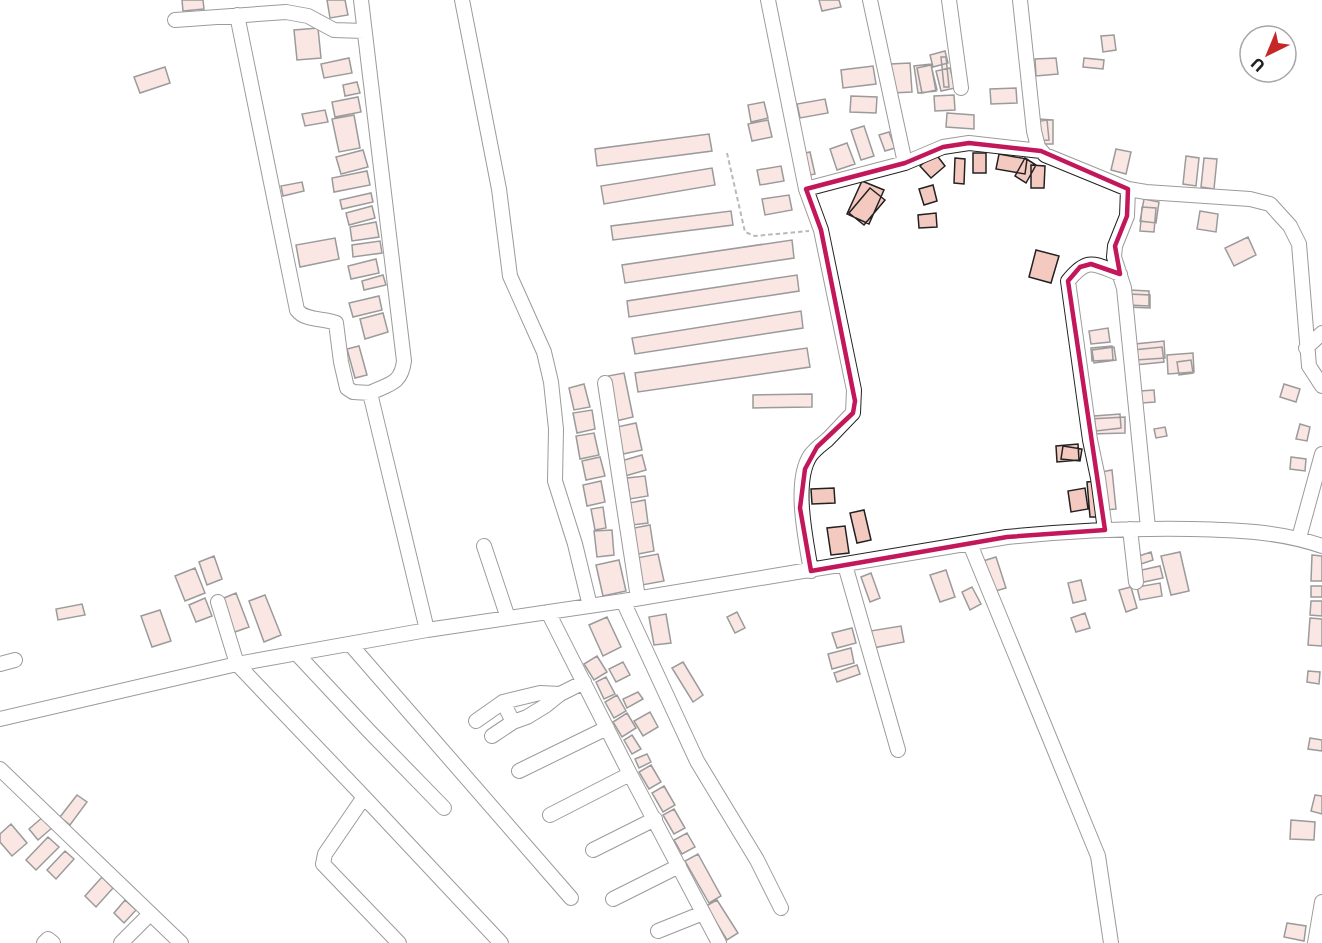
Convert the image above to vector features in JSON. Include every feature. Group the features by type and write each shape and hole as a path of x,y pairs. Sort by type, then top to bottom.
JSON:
{"street":[{"path":"237,15 297,309 305,316 336,323 347,388 353,392 370,393 395,382 400,377 404,361 362,0"},
{"path":"462,0 499,189 510,276 544,352 551,382 556,429 555,481 590,606"},
{"path":"768,0 806,189 821,230 855,401 853,412 825,442 817,447 805,469 800,508 811,570"},
{"path":"870,0 905,163"},
{"path":"949,0 961,88"},
{"path":"1020,0 1034,131 1041,151"},
{"path":"175,20 293,13 315,19 329,28 364,31"},
{"path":"806,189 905,163 943,147 969,143 1041,151 1052,159 1128,189 1250,199 1270,204 1290,226 1299,244 1306,348 1309,366 1322,386"},
{"path":"1128,189 1127,216 1114,246 1114,257 1124,288 1148,528"},
{"path":"1105,530 1068,281 1080,267 1091,264 1120,274"},
{"path":"1306,348 1322,333"},
{"path":"605,382 638,598"},
{"path":"370,393 427,630"},
{"path":"1299,538 1322,454"},
{"path":"0,719 237,664 427,630 623,601 970,544 1066,531 1148,528 1264,532 1299,538 1322,546"},
{"path":"1130,529 1136,582"},
{"path":"970,544 1098,856 1111,943"},
{"path":"484,546 508,618"},
{"path":"845,565 898,750"},
{"path":"623,601 697,761 757,860 781,908"},
{"path":"218,602 237,664 501,943"},
{"path":"548,612 719,943"},
{"path":"350,644 571,898"},
{"path":"297,654 444,807"},
{"path":"0,664 15,660"},
{"path":"492,736 584,682"},
{"path":"476,721 503,702 540,693 560,694"},
{"path":"503,702 513,722"},
{"path":"519,771 607,728"},
{"path":"0,769 181,943"},
{"path":"550,815 630,774"},
{"path":"363,797 325,854 323,864 399,943"},
{"path":"593,850 655,819"},
{"path":"612,899 679,866"},
{"path":"1315,943 1322,902"},
{"path":"658,931 703,913"},
{"path":"121,943 146,918"},
{"path":"44,943 48,939 53,943"}],"path":[{"path":"727,153 745,232 755,236 821,230"}],"highlighted area":[{"path":"969,143 1041,151 1128,189 1127,216 1115,246 1120,274 1091,264 1080,267 1068,281 1105,530 1007,537 811,571 800,508 805,469 817,447 853,413 855,401 821,230 806,189 905,163 943,147"}],"building":[{"path":"182,0 203,0 204,9 183,11"},
{"path":"327,0 345,0 348,15 330,18"},
{"path":"819,0 839,0 841,7 822,11"},
{"path":"318,28 321,58 297,60 294,30"},
{"path":"1114,35 1116,50 1103,52 1101,36"},
{"path":"945,51 948,63 933,67 930,55"},
{"path":"941,57 946,57 949,87 944,87"},
{"path":"349,58 352,73 324,78 321,64"},
{"path":"1056,58 1058,74 1036,76 1035,59"},
{"path":"1084,58 1104,60 1103,69 1083,67"},
{"path":"910,63 912,92 892,93 890,64"},
{"path":"931,64 936,91 918,93 914,66"},
{"path":"931,65 937,90 922,93 917,68"},
{"path":"873,66 876,84 843,88 841,70"},
{"path":"165,67 170,83 140,93 134,77"},
{"path":"950,68 955,88 941,91 936,71"},
{"path":"357,82 360,93 345,96 343,85"},
{"path":"1016,88 1017,103 991,104 990,89"},
{"path":"954,95 955,110 935,111 934,96"},
{"path":"851,96 877,97 876,113 850,112"},
{"path":"358,97 361,112 335,117 332,102"},
{"path":"825,99 828,113 800,118 797,104"},
{"path":"764,102 768,118 751,122 748,105"},
{"path":"325,110 328,122 305,126 302,114"},
{"path":"947,113 974,115 974,129 946,127"},
{"path":"354,115 360,148 339,152 332,119"},
{"path":"1038,119 1053,120 1053,144 1038,144"},
{"path":"768,120 772,137 752,141 748,124"},
{"path":"1047,120 1049,140 1037,141 1035,122"},
{"path":"864,126 874,156 861,160 851,130"},
{"path":"889,132 895,148 885,151 879,135"},
{"path":"709,134 712,151 597,166 595,149"},
{"path":"847,143 855,164 837,170 830,149"},
{"path":"1116,149 1131,152 1126,174 1111,170"},
{"path":"363,150 368,167 341,174 336,157"},
{"path":"810,152 815,174 805,176 801,154"},
{"path":"935,153 945,166 931,178 920,166"},
{"path":"973,153 986,153 986,173 973,173"},
{"path":"999,154 1027,159 1025,174 996,169"},
{"path":"1186,156 1199,158 1196,186 1183,184"},
{"path":"955,158 965,159 964,184 954,183"},
{"path":"1025,158 1036,165 1026,183 1015,176"},
{"path":"1204,158 1217,159 1214,189 1201,187"},
{"path":"1031,165 1045,166 1044,188 1031,188"},
{"path":"781,166 784,181 760,185 757,170"},
{"path":"712,168 715,185 604,204 601,186"},
{"path":"367,171 370,185 334,192 332,178"},
{"path":"862,181 884,190 869,224 847,214"},
{"path":"302,182 304,191 283,196 281,186"},
{"path":"933,185 937,201 924,205 919,189"},
{"path":"870,188 885,200 864,225 849,213"},
{"path":"371,193 373,202 342,209 340,200"},
{"path":"789,195 792,210 765,215 762,199"},
{"path":"1144,199 1159,202 1156,223 1140,221"},
{"path":"372,206 375,218 349,225 346,213"},
{"path":"1142,207 1156,208 1154,232 1140,231"},
{"path":"731,211 733,225 613,240 611,226"},
{"path":"1200,211 1218,214 1216,232 1197,229"},
{"path":"936,213 937,227 919,228 918,215"},
{"path":"376,222 379,237 352,241 350,227"},
{"path":"1248,237 1256,255 1234,266 1225,248"},
{"path":"335,238 339,259 300,267 296,245"},
{"path":"792,240 794,258 625,283 622,265"},
{"path":"380,241 382,253 353,257 352,245"},
{"path":"1036,250 1059,256 1051,283 1029,277"},
{"path":"376,259 379,273 351,279 348,266"},
{"path":"383,275 386,285 364,290 362,281"},
{"path":"797,275 799,291 629,317 627,301"},
{"path":"1129,290 1149,291 1149,306 1128,305"},
{"path":"1128,294 1150,295 1150,308 1127,307"},
{"path":"379,296 382,310 353,317 349,303"},
{"path":"801,311 803,328 635,354 632,338"},
{"path":"383,313 388,332 365,339 360,319"},
{"path":"1108,328 1110,342 1091,344 1089,331"},
{"path":"1164,341 1165,358 1136,360 1135,344"},
{"path":"359,346 367,375 355,378 347,349"},
{"path":"1112,346 1113,360 1092,361 1091,348"},
{"path":"1114,347 1116,360 1094,363 1092,350"},
{"path":"1162,347 1164,362 1135,365 1133,350"},
{"path":"807,348 810,367 638,392 635,373"},
{"path":"1193,353 1194,372 1168,374 1167,355"},
{"path":"1191,360 1193,373 1179,375 1177,362"},
{"path":"624,373 633,417 616,421 608,376"},
{"path":"584,384 590,407 574,410 569,388"},
{"path":"1284,384 1300,389 1296,402 1280,397"},
{"path":"1154,390 1155,402 1142,403 1140,391"},
{"path":"812,394 812,407 753,408 753,395"},
{"path":"592,410 595,429 577,433 573,413"},
{"path":"1120,414 1121,428 1096,431 1094,416"},
{"path":"1125,417 1125,433 1091,434 1090,419"},
{"path":"636,423 642,450 623,454 617,427"},
{"path":"1300,424 1310,427 1307,441 1296,439"},
{"path":"1165,427 1167,436 1156,438 1154,429"},
{"path":"594,433 599,455 580,459 576,436"},
{"path":"1078,444 1079,460 1057,462 1056,446"},
{"path":"1063,446 1082,449 1080,461 1061,459"},
{"path":"642,455 646,470 625,476 621,461"},
{"path":"600,457 605,476 586,480 582,461"},
{"path":"1291,457 1306,459 1305,471 1290,469"},
{"path":"1112,470 1116,509 1105,510 1101,472"},
{"path":"645,476 648,496 630,499 627,478"},
{"path":"601,481 605,502 587,506 583,485"},
{"path":"1097,481 1101,517 1090,517 1087,482"},
{"path":"834,488 835,503 812,504 811,489"},
{"path":"1085,488 1088,509 1071,512 1068,491"},
{"path":"645,500 648,523 632,525 629,503"},
{"path":"603,507 606,528 595,530 591,509"},
{"path":"864,510 871,540 857,543 850,513"},
{"path":"650,525 654,551 638,554 634,528"},
{"path":"845,526 849,553 831,555 827,528"},
{"path":"612,530 614,555 597,557 594,531"},
{"path":"1151,552 1153,560 1138,565 1136,557"},
{"path":"1180,552 1189,591 1171,595 1161,556"},
{"path":"658,554 664,581 642,585 636,558"},
{"path":"1312,555 1322,556 1322,581 1311,581"},
{"path":"214,556 222,579 207,585 199,562"},
{"path":"996,557 1006,588 992,592 983,561"},
{"path":"619,560 626,591 603,596 596,565"},
{"path":"1160,566 1163,578 1139,583 1137,571"},
{"path":"195,568 205,593 185,601 175,576"},
{"path":"946,570 955,597 940,602 930,575"},
{"path":"871,573 880,598 870,602 861,577"},
{"path":"1081,580 1086,600 1073,603 1068,583"},
{"path":"1160,583 1162,596 1140,600 1137,587"},
{"path":"1311,586 1322,586 1322,597 1311,597"},
{"path":"972,587 981,604 970,610 962,592"},
{"path":"1131,587 1137,608 1126,612 1119,590"},
{"path":"236,593 249,627 232,633 219,600"},
{"path":"265,595 281,635 264,642 249,601"},
{"path":"205,598 212,616 196,622 189,605"},
{"path":"1311,601 1322,601 1322,616 1310,615"},
{"path":"82,604 85,615 58,620 56,609"},
{"path":"160,610 171,641 152,647 141,616"},
{"path":"737,612 745,628 735,633 727,617"},
{"path":"1085,613 1090,628 1076,632 1071,618"},
{"path":"666,614 671,643 654,645 649,617"},
{"path":"607,617 621,647 603,656 589,625"},
{"path":"1310,618 1322,619 1322,646 1308,645"},
{"path":"901,626 904,642 873,648 870,631"},
{"path":"852,628 856,643 837,648 832,633"},
{"path":"851,648 854,663 832,669 828,654"},
{"path":"597,656 607,672 594,680 584,664"},
{"path":"623,662 630,675 616,682 609,669"},
{"path":"683,662 703,695 693,702 672,668"},
{"path":"857,665 860,674 837,682 834,673"},
{"path":"1308,671 1320,672 1319,684 1307,682"},
{"path":"606,677 615,694 604,699 596,682"},
{"path":"638,692 643,699 627,708 623,699"},
{"path":"617,695 626,711 614,718 605,702"},
{"path":"650,712 658,727 643,736 634,721"},
{"path":"627,713 636,728 622,737 613,722"},
{"path":"632,735 641,749 632,754 624,740"},
{"path":"1310,738 1322,740 1322,751 1308,749"},
{"path":"647,754 651,762 639,768 635,759"},
{"path":"651,765 661,782 649,789 639,772"},
{"path":"664,786 675,805 663,812 652,793"},
{"path":"77,795 87,802 70,825 60,817"},
{"path":"1315,795 1322,796 1322,814 1311,811"},
{"path":"674,809 685,828 674,834 663,815"},
{"path":"44,816 53,827 38,840 29,829"},
{"path":"1291,820 1315,822 1314,840 1290,839"},
{"path":"11,824 27,843 12,856 0,842 0,834"},
{"path":"687,833 695,847 682,854 674,840"},
{"path":"48,837 59,847 36,870 26,860"},
{"path":"65,851 74,859 56,879 47,870"},
{"path":"698,854 721,896 709,903 685,861"},
{"path":"102,877 113,888 96,907 85,896"},
{"path":"125,900 136,910 124,923 114,913"},
{"path":"717,900 738,933 727,940 706,906"},
{"path":"1287,923 1306,926 1304,941 1284,937"}]}
